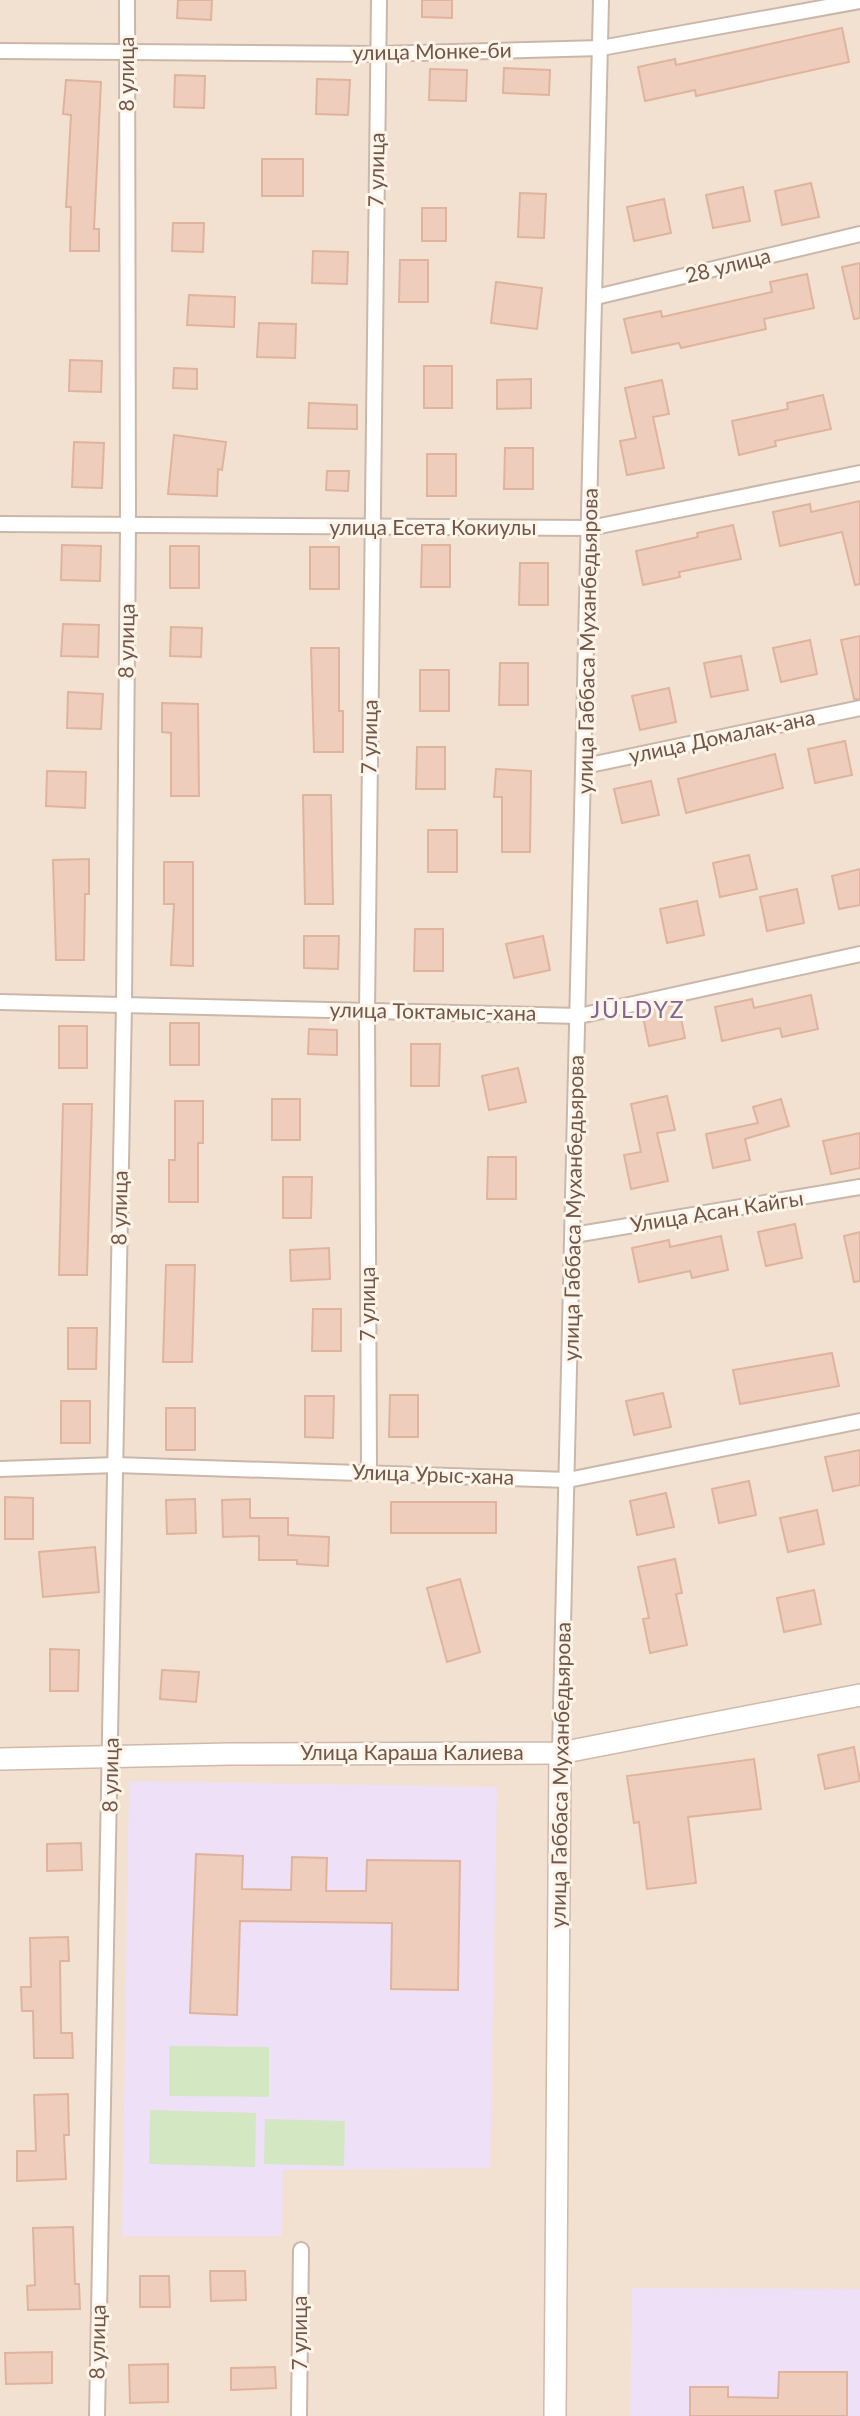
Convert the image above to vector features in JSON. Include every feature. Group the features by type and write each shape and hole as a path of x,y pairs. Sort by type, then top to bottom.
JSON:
{"street":[{"name":"8 улица","path":"97,2416 112,1756 124,1005 128,526 127,0"},
{"name":"7 улица","path":"369,1473 367,1011 379,0"},
{"name":"улица Габбаса Муханбедьярова","path":"555,2416 560,1753 601,0"},
{"name":"улица Монке-би","path":"0,51 379,54 601,48 860,1"},
{"name":"28 улица","path":"596,298 860,234"},
{"name":"улица Есета Кокиулы","path":"0,524 590,528 860,473"},
{"name":"улица Домалак-ана","path":"585,766 860,708"},
{"name":"улица Токтамыс-хана","path":"0,1002 579,1016 860,954"},
{"name":"Улица Асан Кайгы","path":"574,1235 860,1187"},
{"name":"Улица Урыс-хана","path":"0,1469 116,1465 568,1480 860,1420"},
{"name":"Улица Караша Калиева","path":"0,1759 560,1753 860,1695"},
{"name":"7 улица","path":"299,2416 300,2250"}],"shaded area":[{"path":"0,0 860,0 860,2416 0,2416"},
{"path":"129,1781 497,1787 490,2168 283,2170 282,2236 122,2236"},
{"path":"632,2288 860,2289 860,2416 630,2416"}],"green space":[{"path":"169,2046 269,2047 269,2097 169,2096"},
{"path":"150,2110 256,2113 255,2167 149,2164"},
{"path":"265,2119 345,2121 344,2166 264,2164"}],"building":[{"path":"178,0 212,0 211,20 177,18"},
{"path":"422,0 452,0 452,18 422,17"},
{"path":"842,28 849,62 696,96 695,90 645,101 638,67 675,59 676,65"},
{"path":"504,68 550,70 549,95 503,93"},
{"path":"430,69 467,70 466,101 429,100"},
{"path":"175,75 205,76 204,108 174,107"},
{"path":"317,79 350,80 348,115 316,114"},
{"path":"66,80 101,82 94,229 99,229 99,251 70,251 71,207 66,207 71,115 63,114"},
{"path":"262,159 303,159 303,196 262,196"},
{"path":"811,183 819,217 782,225 775,191"},
{"path":"743,187 750,221 713,228 706,195"},
{"path":"520,193 546,194 544,238 518,237"},
{"path":"664,199 671,233 634,241 627,207"},
{"path":"422,208 446,208 446,241 422,241"},
{"path":"173,223 204,223 203,252 172,251"},
{"path":"313,251 348,252 347,284 312,283"},
{"path":"400,260 428,260 428,302 399,302"},
{"path":"860,263 860,318 854,319 842,267"},
{"path":"807,274 814,308 764,319 766,329 681,348 679,343 632,353 624,319 661,311 662,317 772,292 770,282"},
{"path":"496,282 542,288 537,329 491,323"},
{"path":"189,295 235,297 234,327 187,325"},
{"path":"259,323 296,324 295,358 257,357"},
{"path":"70,360 102,361 101,392 69,391"},
{"path":"424,366 452,366 452,408 424,408"},
{"path":"174,368 197,369 197,389 173,388"},
{"path":"531,379 531,408 497,409 497,380"},
{"path":"662,380 669,414 653,417 664,468 627,475 620,441 636,438 625,388"},
{"path":"823,395 831,429 775,441 776,446 739,455 732,421 788,409 787,403"},
{"path":"309,403 357,405 357,429 308,428"},
{"path":"174,435 226,442 222,470 218,469 217,496 168,494"},
{"path":"74,442 104,443 102,488 72,487"},
{"path":"505,448 533,448 533,489 504,489"},
{"path":"427,454 456,454 456,496 427,496"},
{"path":"327,471 349,471 348,491 326,490"},
{"path":"860,501 860,584 855,585 842,532 780,546 773,512 810,504 811,512"},
{"path":"733,525 741,559 679,572 680,577 643,585 636,551 698,537 697,533"},
{"path":"62,545 101,546 100,581 61,580"},
{"path":"422,545 450,545 450,587 421,587"},
{"path":"170,546 199,546 199,588 170,588"},
{"path":"310,547 339,547 339,589 310,589"},
{"path":"520,563 548,563 548,605 519,605"},
{"path":"63,624 99,625 98,657 61,656"},
{"path":"171,627 202,628 201,657 170,656"},
{"path":"860,636 860,699 854,699 841,640"},
{"path":"810,640 817,674 781,682 773,648"},
{"path":"311,648 339,648 339,711 343,711 343,752 314,752"},
{"path":"741,656 748,690 711,697 704,663"},
{"path":"500,663 528,663 528,705 499,705"},
{"path":"420,670 449,670 449,711 420,711"},
{"path":"669,688 676,722 640,730 632,696"},
{"path":"68,692 103,694 101,729 67,728"},
{"path":"162,703 198,704 199,796 171,796 171,733 162,732"},
{"path":"845,741 852,775 815,783 808,749"},
{"path":"417,747 445,747 445,789 416,789"},
{"path":"775,754 783,788 686,813 678,779"},
{"path":"496,769 531,771 530,852 502,852 502,797 494,797"},
{"path":"47,771 86,772 85,808 46,806"},
{"path":"651,781 659,815 622,823 614,789"},
{"path":"303,795 331,795 333,904 305,904"},
{"path":"428,830 457,830 457,872 428,872"},
{"path":"749,855 757,889 720,897 713,863"},
{"path":"89,859 89,894 85,894 84,960 56,960 53,860"},
{"path":"164,862 193,862 193,966 171,965 174,904 164,904"},
{"path":"860,869 860,905 839,909 832,876"},
{"path":"797,889 804,923 767,931 760,897"},
{"path":"697,901 704,935 667,943 660,909"},
{"path":"415,929 443,929 443,971 414,971"},
{"path":"304,936 339,936 338,969 304,968"},
{"path":"543,936 550,970 514,978 506,944"},
{"path":"811,995 818,1029 782,1037 780,1028 722,1041 715,1007 752,999 754,1008"},
{"path":"678,1004 685,1038 649,1046 642,1012"},
{"path":"170,1023 199,1023 199,1065 170,1065"},
{"path":"59,1026 87,1026 87,1068 59,1068"},
{"path":"309,1029 337,1030 337,1055 308,1054"},
{"path":"411,1044 440,1044 439,1086 411,1086"},
{"path":"518,1068 526,1102 489,1110 482,1076"},
{"path":"667,1096 675,1130 657,1133 668,1181 631,1189 624,1155 641,1152 631,1104"},
{"path":"272,1099 300,1099 300,1140 272,1140"},
{"path":"781,1099 789,1126 745,1139 750,1160 713,1168 706,1134 758,1123 753,1107"},
{"path":"175,1101 203,1101 203,1143 198,1143 198,1202 169,1202 169,1160 175,1160"},
{"path":"63,1104 92,1104 87,1275 59,1275"},
{"path":"860,1133 860,1168 831,1174 823,1141"},
{"path":"488,1157 516,1157 516,1199 487,1199"},
{"path":"283,1177 312,1177 311,1218 283,1218"},
{"path":"795,1224 802,1258 766,1266 758,1232"},
{"path":"860,1232 860,1281 854,1282 844,1236"},
{"path":"721,1236 728,1270 692,1278 690,1271 639,1282 632,1248 669,1240 670,1247"},
{"path":"329,1248 330,1279 291,1281 290,1250"},
{"path":"166,1265 195,1265 192,1362 163,1362"},
{"path":"313,1309 341,1309 341,1351 312,1351"},
{"path":"68,1328 97,1328 96,1369 68,1369"},
{"path":"832,1353 839,1386 740,1404 733,1370"},
{"path":"663,1393 671,1427 634,1435 626,1401"},
{"path":"390,1395 418,1395 418,1437 389,1437"},
{"path":"305,1396 334,1396 333,1438 305,1437"},
{"path":"61,1401 90,1401 90,1443 61,1443"},
{"path":"166,1408 195,1408 195,1450 166,1450"},
{"path":"860,1450 860,1485 833,1491 825,1457"},
{"path":"749,1481 756,1515 719,1523 712,1489"},
{"path":"666,1493 674,1527 637,1535 630,1501"},
{"path":"5,1497 33,1498 33,1539 5,1539"},
{"path":"195,1499 196,1533 167,1534 166,1500"},
{"path":"250,1499 250,1518 288,1518 288,1535 329,1537 328,1566 297,1564 297,1560 259,1560 259,1536 223,1537 222,1500"},
{"path":"391,1502 496,1502 496,1533 391,1533"},
{"path":"817,1510 824,1544 788,1552 780,1518"},
{"path":"95,1547 99,1592 43,1597 39,1552"},
{"path":"675,1559 682,1593 676,1594 687,1645 650,1653 643,1619 649,1618 638,1567"},
{"path":"460,1579 480,1652 447,1662 427,1588"},
{"path":"814,1590 821,1624 784,1632 777,1598"},
{"path":"50,1649 79,1650 78,1691 50,1691"},
{"path":"162,1670 199,1672 196,1702 160,1699"},
{"path":"854,1747 860,1781 825,1789 818,1755"},
{"path":"754,1759 761,1809 688,1817 696,1883 647,1889 639,1822 634,1823 627,1776"},
{"path":"81,1843 82,1870 47,1871 47,1844"},
{"path":"196,1854 243,1856 242,1889 291,1890 292,1857 327,1858 326,1891 366,1891 367,1860 460,1861 458,1990 391,1989 392,1923 240,1921 237,2015 190,2013"},
{"path":"68,1937 69,1961 60,1961 61,2033 72,2033 73,2058 34,2058 33,2011 22,2011 21,1987 31,1987 30,1938"},
{"path":"68,2094 69,2135 64,2135 66,2179 17,2181 17,2151 36,2151 34,2095"},
{"path":"73,2227 75,2284 79,2284 80,2309 28,2310 27,2286 35,2285 33,2228"},
{"path":"210,2271 245,2271 246,2300 211,2301"},
{"path":"140,2276 169,2276 170,2307 140,2307"},
{"path":"52,2352 52,2383 6,2384 5,2353"},
{"path":"168,2364 168,2402 130,2403 129,2365"},
{"path":"275,2367 276,2388 231,2390 231,2368"},
{"path":"779,2372 847,2372 847,2416 690,2416 690,2387 728,2387 728,2397 778,2398"}],"district":[{"name":"JŪLDYZ","path":"638,1010"}]}
